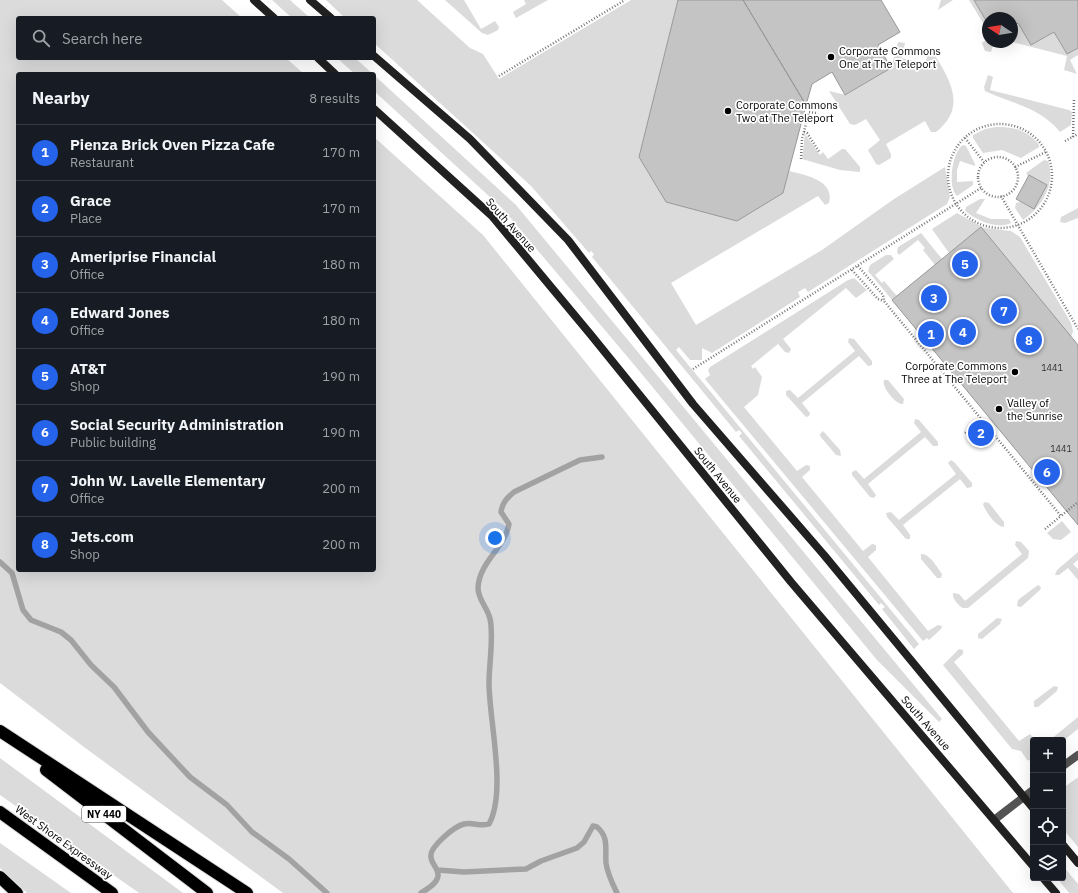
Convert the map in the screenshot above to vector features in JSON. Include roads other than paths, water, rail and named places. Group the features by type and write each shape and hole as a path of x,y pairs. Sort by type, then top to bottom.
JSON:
{"highway":[{"path":"0,731 246,893"},
{"name":"NY 440","path":"0,736 208,893"},
{"name":"West Shore Expressway","path":"0,812 112,893"},
{"path":"0,877 17,893"}],"street":[{"path":"254,0 272,16"},
{"path":"310,0 328,16"},
{"path":"376,58 470,139 568,240 693,404 824,555 1030,804"},
{"path":"320,60 334,72"},
{"name":"South Avenue","path":"376,111 492,216 591,335 791,582 1030,862"},
{"path":"1066,849 1078,863"},
{"path":"1046,881 1056,893"}],"lane":[{"path":"1066,764 1078,754"},
{"path":"994,820 1030,792"}],"waterway":[{"path":"421,893 431,886 437,879 438,873 432,862 431,853 438,843 449,833 464,824 489,824 494,810 497,793 497,775 489,683 491,626 489,615 478,592 478,588 479,579 483,570 507,533 509,524 501,512 502,506 514,492 580,460 602,457"},
{"path":"0,562 12,573 23,610 31,620 61,632 71,640 91,665 114,687 148,732 190,777 227,805 252,832 289,859 327,893"},
{"path":"438,870 464,872 526,869 541,861 577,848 584,842 593,826 597,827 601,831 605,839 606,863 610,878 617,893"}],"place":[{"name":"Corporate Commons One at The Teleport","path":"831,57"},
{"name":"Corporate Commons Two at The Teleport","path":"728,111"},
{"name":"AT&T","path":"965,264"},
{"name":"Ameriprise Financial","path":"934,298"},
{"name":"John W. Lavelle Elementary","path":"1004,311"},
{"name":"Edward Jones","path":"963,332"},
{"name":"Pienza Brick Oven Pizza Cafe","path":"931,334"},
{"name":"Jets.com","path":"1029,340"},
{"name":"Corporate Commons Three at The Teleport","path":"1015,372"},
{"name":"Valley of the Sunrise","path":"999,409"},
{"name":"Grace","path":"981,433"},
{"name":"Social Security Administration","path":"1047,472"}]}
